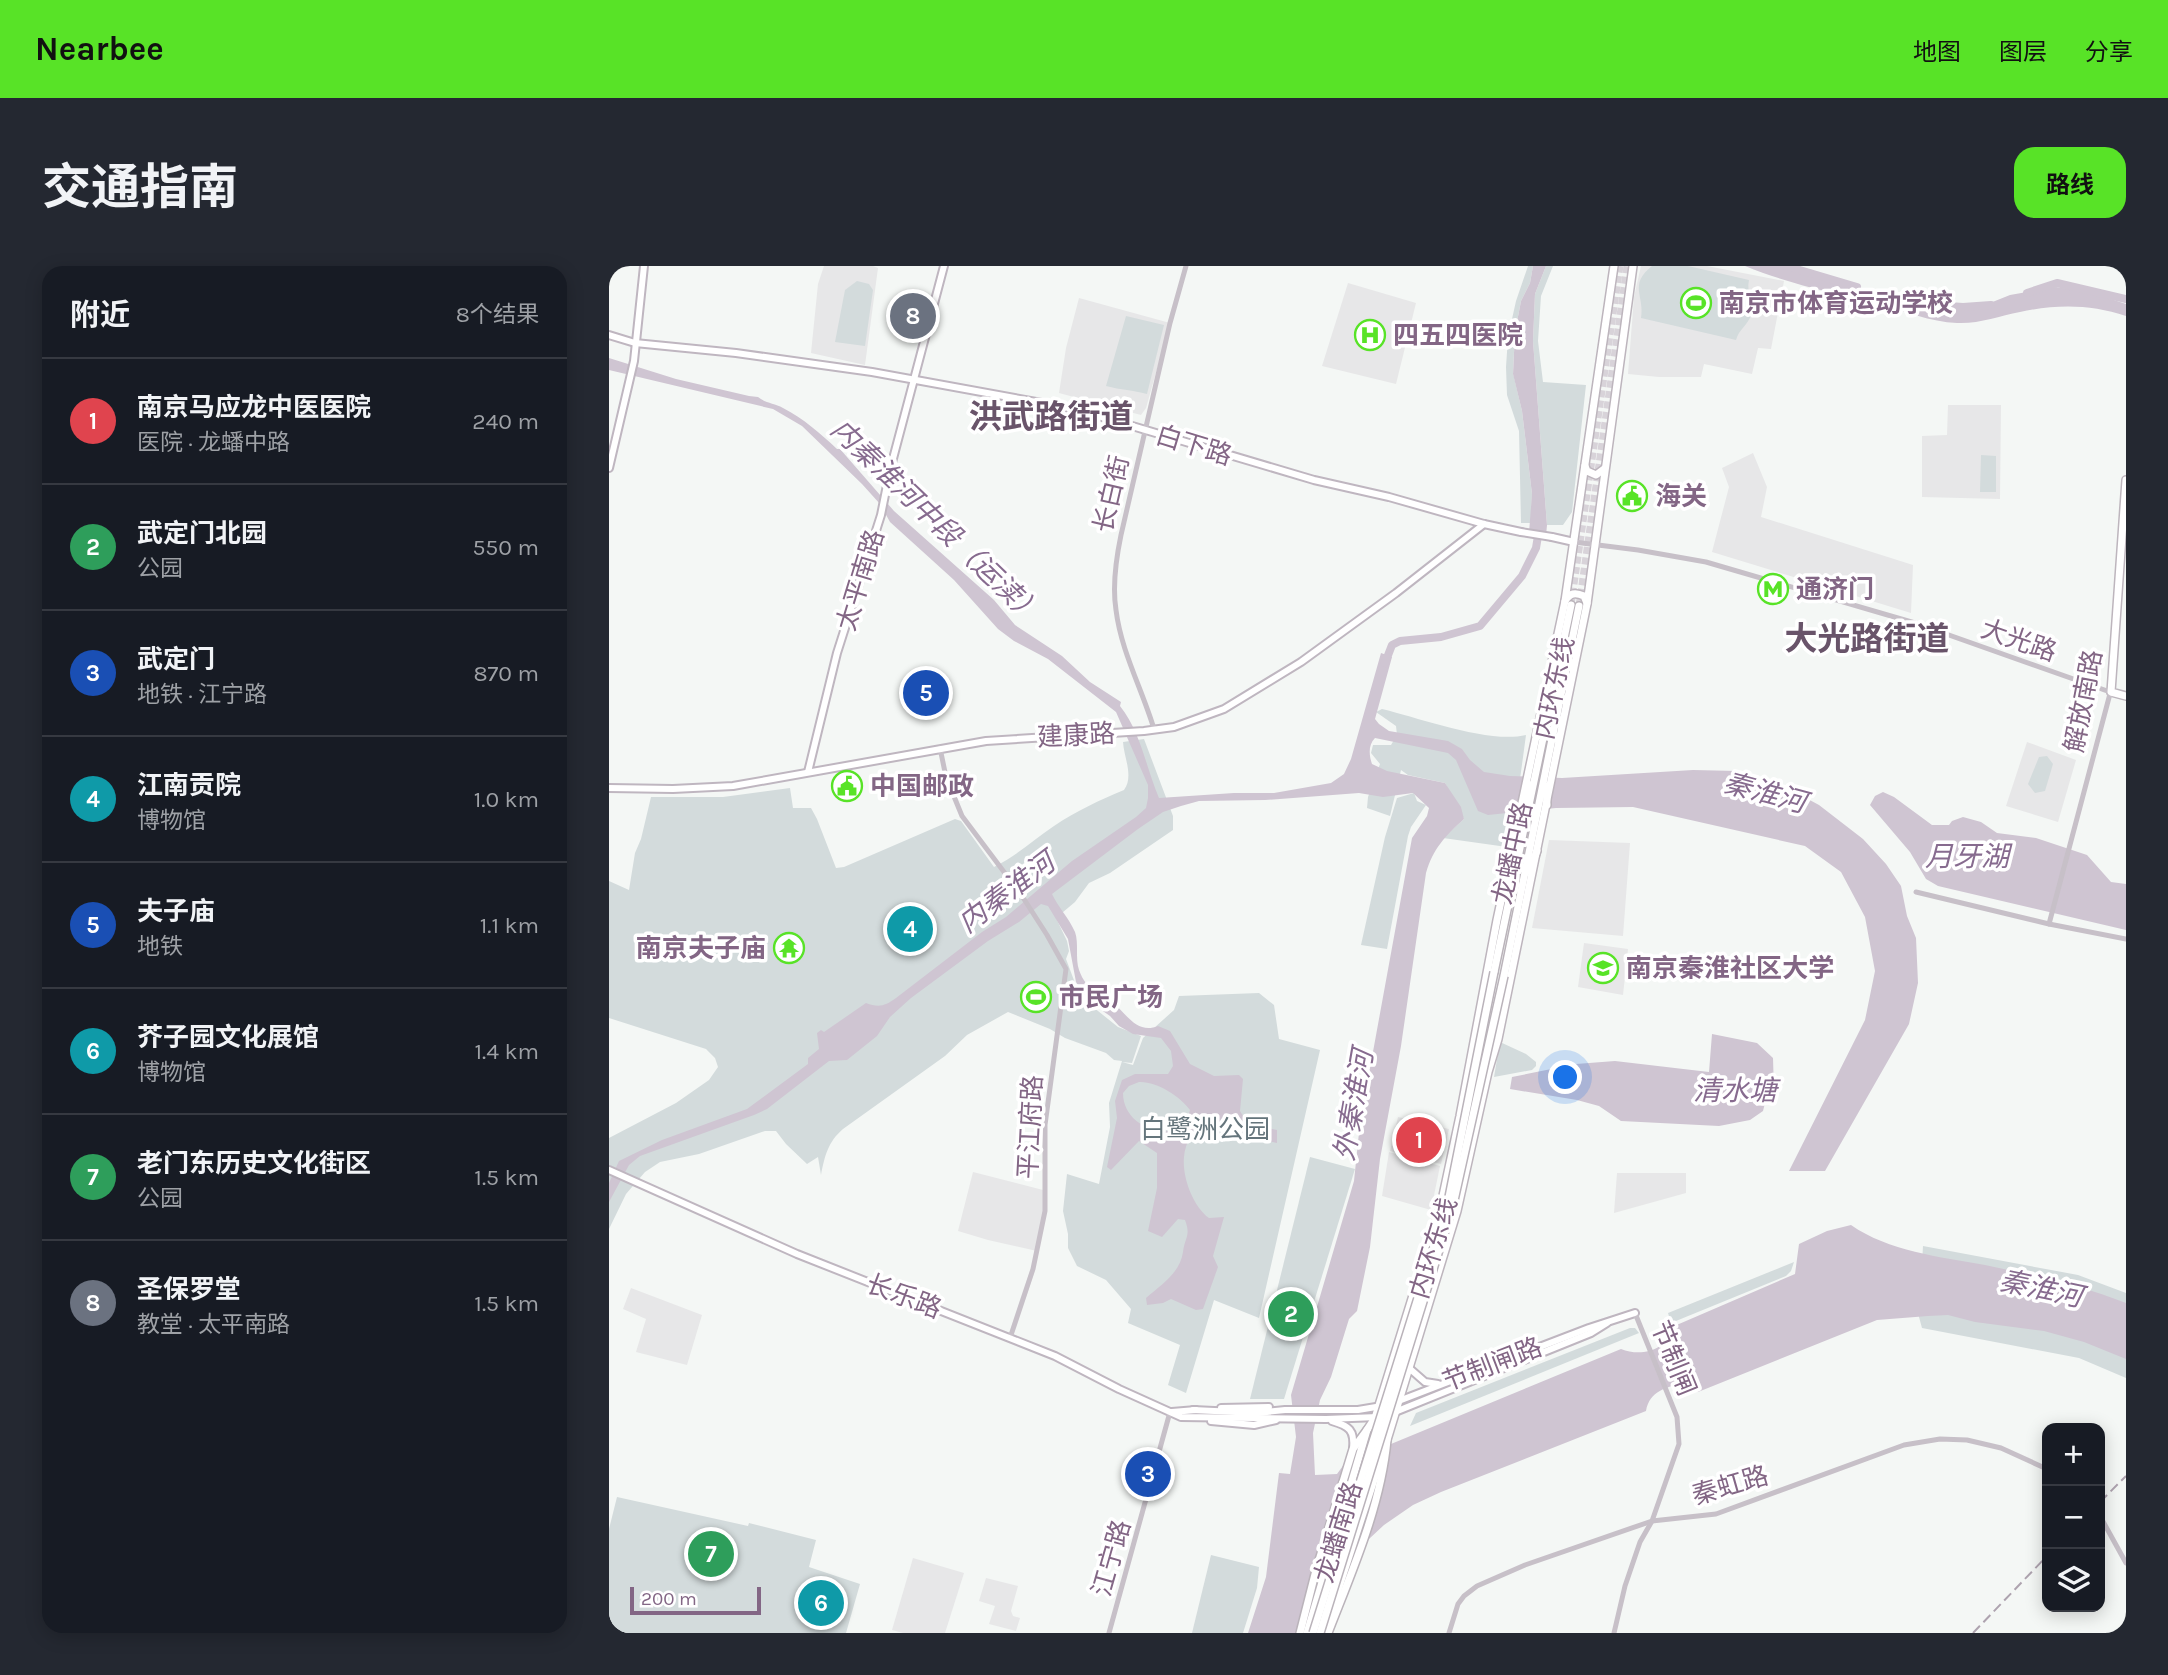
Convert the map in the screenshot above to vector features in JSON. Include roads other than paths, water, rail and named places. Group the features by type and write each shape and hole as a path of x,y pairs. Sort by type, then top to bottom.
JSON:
{"main road":[{"path":"609,468 634,361 644,266"},
{"name":"太平南路","path":"808,772 837,653 881,515 890,470 944,266"},
{"name":"龙蟠中路","path":"1575,604 1574,542 1614,266"},
{"name":"龙蟠中路","path":"1367,1430 1375,1418 1441,1205 1479,1024 1497,920 1525,813 1524,802 1541,772 1575,604 1595,544 1633,266"},
{"path":"609,335 635,343"},
{"name":"白下路","path":"635,343 736,353 914,380 1075,409 1314,480 1389,497 1484,524 1574,542"},
{"path":"1585,466 1587,471 1596,475 1604,469"},
{"name":"建康路","path":"609,788 649,790 725,786 992,741 1174,727 1224,709 1271,681 1396,593 1484,524"},
{"name":"内环东线","path":"1541,772 1575,604"},
{"path":"1525,813 1541,772"},
{"path":"1541,772 1541,814"},
{"name":"龙蟠中路","path":"1387,1440 1457,1211 1498,1039 1537,850 1541,814 1547,805 1541,772"},
{"name":"内环东线","path":"1313,1633 1448,1202 1513,888 1525,813"},
{"name":"内环东线","path":"1324,1633 1453,1205 1522,888 1541,814"},
{"path":"1513,888 1515,846"},
{"path":"1522,888 1537,850"},
{"name":"长乐路","path":"609,1170 797,1254 1055,1356 1181,1417 1192,1414 1257,1413 1285,1409 1378,1407"},
{"name":"节制闸路","path":"1378,1407 1398,1402 1588,1328 1635,1313"},
{"name":"节制闸路","path":"1396,1411 1591,1333 1607,1323"},
{"path":"1409,1368 1416,1377 1425,1382 1440,1384"},
{"name":"长乐路","path":"1192,1414 1327,1419 1375,1418 1396,1411"},
{"path":"1327,1419 1352,1431 1353,1449"},
{"path":"1300,1633 1315,1570 1353,1449 1367,1430"},
{"name":"龙蟠南路","path":"1307,1633 1367,1430"},
{"path":"1324,1633 1355,1561 1377,1492 1387,1440"},
{"name":"龙蟠南路","path":"1324,1633 1387,1440"}],"street":[{"name":"长白街","path":"1154,729 1122,639 1115,609 1115,570 1170,323 1186,266"},
{"name":"解放南路","path":"2049,924 2111,692 2126,480"},
{"name":"大光路","path":"1574,542 1706,562 1915,623 2126,696"},
{"name":"平江府路","path":"940,748 946,777 962,816 1022,896 1066,969 1045,1125 1045,1211 1033,1269 1010,1338"},
{"path":"1916,892 2049,924 2126,939"},
{"name":"节制闸","path":"1635,1313 1677,1417 1679,1444 1652,1521"},
{"name":"江宁路","path":"1109,1633 1170,1412"},
{"name":"秦虹路","path":"1448,1633 1458,1604 1477,1586 1525,1565 1652,1521 1716,1514 1886,1451 1940,1438 1967,1440 2001,1448 2042,1467"},
{"path":"1614,1633 1625,1586 1640,1542 1652,1521"},
{"path":"2105,1525 2126,1563"}],"water":[{"path":"1533,266 1546,266 1535,294 1533,341 1546,536 1529,533 1532,494 1522,411 1513,374 1515,332 1521,301 1530,283"},
{"path":"1745,266 1782,266 1866,290 1955,308 1980,307 2010,295 2056,287 2090,292 2126,304 2126,316 2087,307 2060,307 2033,309 1973,322 1947,322 1795,283"},
{"name":"秦淮河","path":"609,358 676,379 758,397 798,417 840,449 894,511 994,600 1015,625 1062,656 1090,682 1121,702 1120,706 1133,727 1159,798 1274,793 1331,783 1344,774 1351,759 1381,653 1392,657 1375,719 1389,731 1448,741 1462,749 1484,772 1510,776 1562,778 1693,770 1737,771 1778,783 1819,805 1863,839 1886,864 1901,886 1907,916 1916,938 1918,983 1909,1024 1825,1171 1789,1171 1865,1020 1875,971 1865,917 1841,872 1805,846 1633,807 1556,808 1488,815 1478,811 1456,760 1448,753 1375,738 1370,750 1372,764 1387,771 1445,783 1461,807 1464,819 1441,843 1426,873 1401,1046 1380,1159 1370,1247 1357,1311 1349,1319 1331,1377 1320,1400 1313,1433 1315,1475 1337,1474 1345,1463 1621,1349 1645,1352 1659,1347 1665,1342 1672,1327 1795,1274 1799,1244 1827,1231 1851,1225 1898,1247 2056,1281 2126,1303 2126,1359 2084,1342 2044,1331 1975,1322 1948,1315 1877,1320 1698,1392 1685,1382 1665,1388 1651,1398 1646,1411 1413,1505 1384,1525 1311,1593 1298,1633 1248,1633 1266,1577 1279,1473 1290,1474 1296,1437 1291,1395 1354,1181 1360,1123 1412,838 1427,816 1429,808 1413,793 1383,797 1359,793 1265,800 1199,801 1163,812 1052,894 1075,932 1079,970 1089,987 1138,1025 1144,1028 1158,1026 1170,1031 1190,1064 1214,1076 1239,1075 1243,1079 1240,1111 1248,1124 1277,1130 1277,1143 1268,1141 1262,1135 1231,1130 1202,1115 1188,1141 1184,1165 1194,1199 1209,1218 1224,1217 1213,1256 1218,1267 1203,1309 1196,1310 1171,1299 1147,1305 1146,1298 1169,1278 1178,1266 1188,1233 1185,1220 1178,1219 1162,1237 1148,1231 1157,1188 1157,1153 1139,1141 1111,1170 1107,1167 1117,1118 1115,1101 1122,1080 1135,1074 1168,1074 1173,1066 1171,1051 1161,1038 1133,1034 1087,1000 1076,982 1068,939 1048,906 1041,904 911,998 890,1017 877,1036 847,1060 829,1061 767,1109 640,1156 629,1165 609,1202 609,1183 619,1161 662,1140 747,1109 808,1064 808,1058 819,1049 817,1033 821,1030 824,1032 866,1003 878,1006 892,1001 982,932 1006,917 1072,861 1136,817 1146,808 1148,785 1116,712 1048,659 998,629 954,580 890,522 880,504 862,484 802,426 773,409 609,370","holes":["1146,1082 1167,1090 1186,1105 1190,1110 1185,1127 1154,1130 1136,1121 1129,1113 1123,1093 1129,1086"]},
{"name":"月牙湖","path":"1883,792 1932,825 1949,825 1963,817 1981,822 1997,833 2036,838 2087,855 2111,882 2126,884 2126,930 1938,886 1926,879 1910,852 1870,805 1875,796"},
{"name":"清水塘","path":"1712,1034 1757,1043 1773,1058 1774,1091 1767,1095 1763,1111 1750,1120 1719,1126 1621,1121 1599,1106 1510,1089 1512,1077 1576,1064 1615,1061 1709,1072"}],"waterway":[{"path":"1786,266 1857,287"},
{"path":"2027,293 2057,283 2126,299"},
{"path":"1935,305 1991,305"},
{"path":"1385,663 1392,645 1400,641 1441,637 1480,626 1522,576 1536,548 1539,530"}],"tunnel":[{"path":"1571,605 1620,266"},
{"path":"1579,606 1627,266"}],"railway":[{"path":"2105,1497 2126,1476"},
{"path":"1973,1633 2042,1561"}],"place":[{"name":"南京市体育运动学校","path":"1696,303"},
{"name":"圣保罗堂","path":"913,316"},
{"name":"四五四医院","path":"1370,335"},
{"name":"海关","path":"1632,496"},
{"name":"通济门","path":"1773,589"},
{"name":"夫子庙","path":"926,693"},
{"name":"中国邮政","path":"847,786"},
{"name":"江南贡院","path":"910,929"},
{"name":"南京夫子庙","path":"789,948"},
{"name":"南京秦淮社区大学","path":"1603,968"},
{"name":"市民广场","path":"1036,997"},
{"name":"南京马应龙中医医院","path":"1419,1140"},
{"name":"武定门北园","path":"1291,1314"},
{"name":"武定门","path":"1148,1474"},
{"name":"老门东历史文化街区","path":"711,1554"},
{"name":"芥子园文化展馆","path":"821,1603"}],"district":[{"name":"洪武路街道","path":"1051,416"},
{"name":"大光路街道","path":"1867,638"}],"water label":[{"name":"内秦淮河中段（运渎）","path":"937,521"},
{"name":"内秦淮河","path":"1006,892"},
{"name":"外秦淮河","path":"1353,1105"}],"park label":[{"name":"白鹭洲公园","path":"1205,1129"}]}
